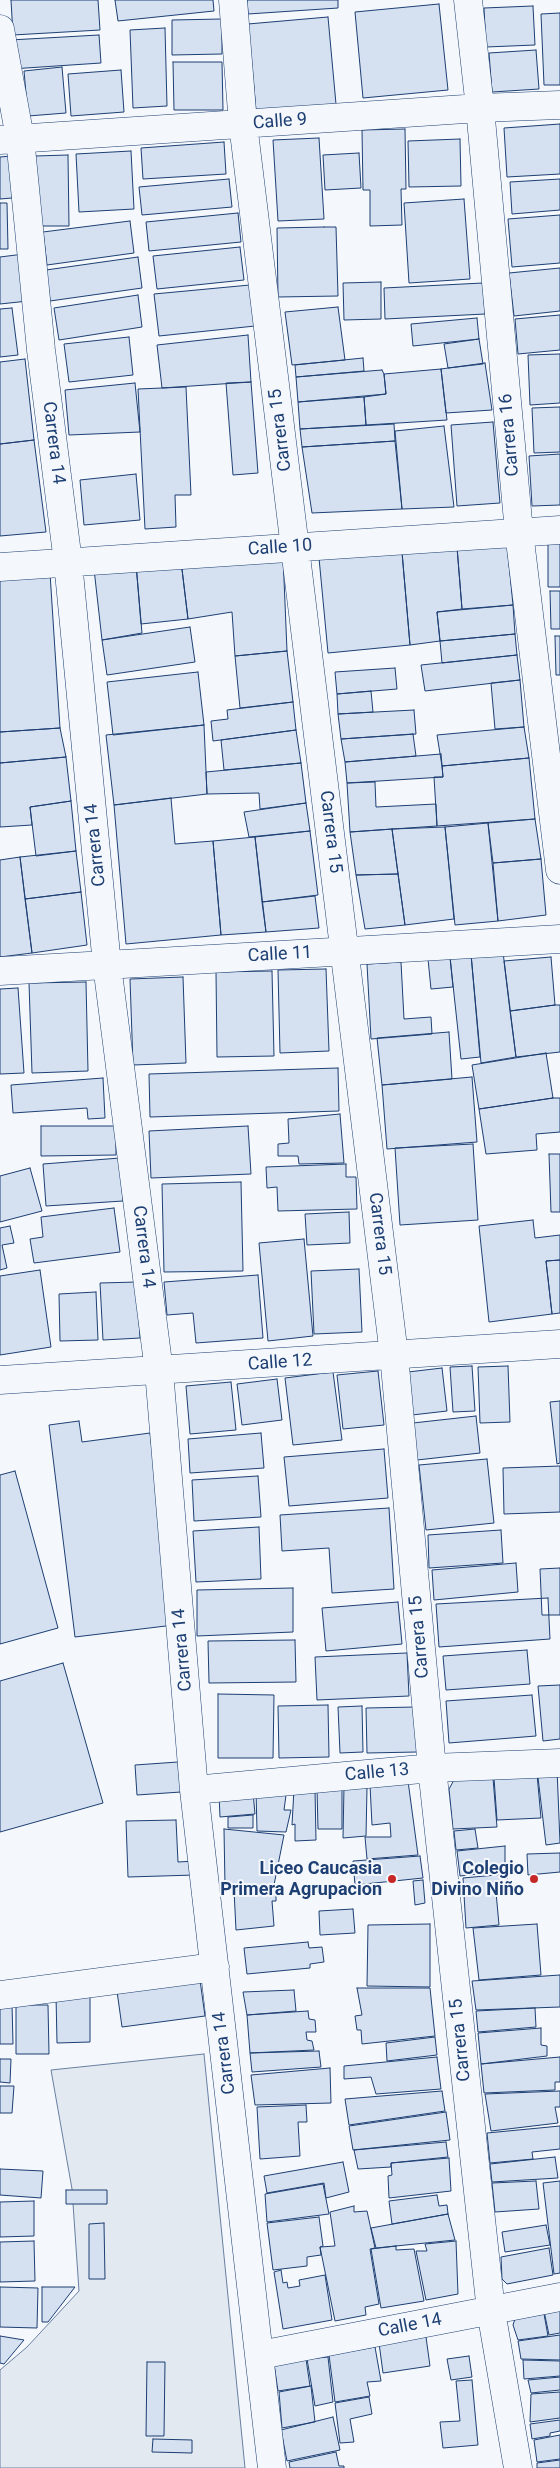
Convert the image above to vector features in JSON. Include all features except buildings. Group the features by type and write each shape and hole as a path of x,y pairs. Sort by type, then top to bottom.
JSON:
{"street":[{"name":"Carrera 15","path":"233,0 244,124 394,1355 432,1768 490,2311 518,2468"},
{"name":"Carrera 16","path":"468,0 480,108 519,532 560,870"},
{"name":"Carrera 14","path":"0,29 10,139 41,350 68,562 107,965 159,1371 194,1790 272,2468"},
{"name":"Calle 9","path":"10,139 480,108 560,105"},
{"name":"Calle 10","path":"0,567 560,530"},
{"name":"Calle 11","path":"0,971 560,939"},
{"name":"Calle 12","path":"0,1380 560,1344"},
{"name":"Calle 13","path":"194,1790 432,1768 560,1763"},
{"path":"0,1995 215,1967"},
{"name":"Calle 14","path":"260,2355 560,2298"}],"shaded area":[{"path":"204,2054 245,2468 0,2468 0,2370 27,2347 79,2291 72,2189 51,2070"}],"place":[{"name":"Liceo Caucasia Primera Agrupacion","path":"392,1879"},
{"name":"Colegio Divino Niño","path":"534,1879"}]}
